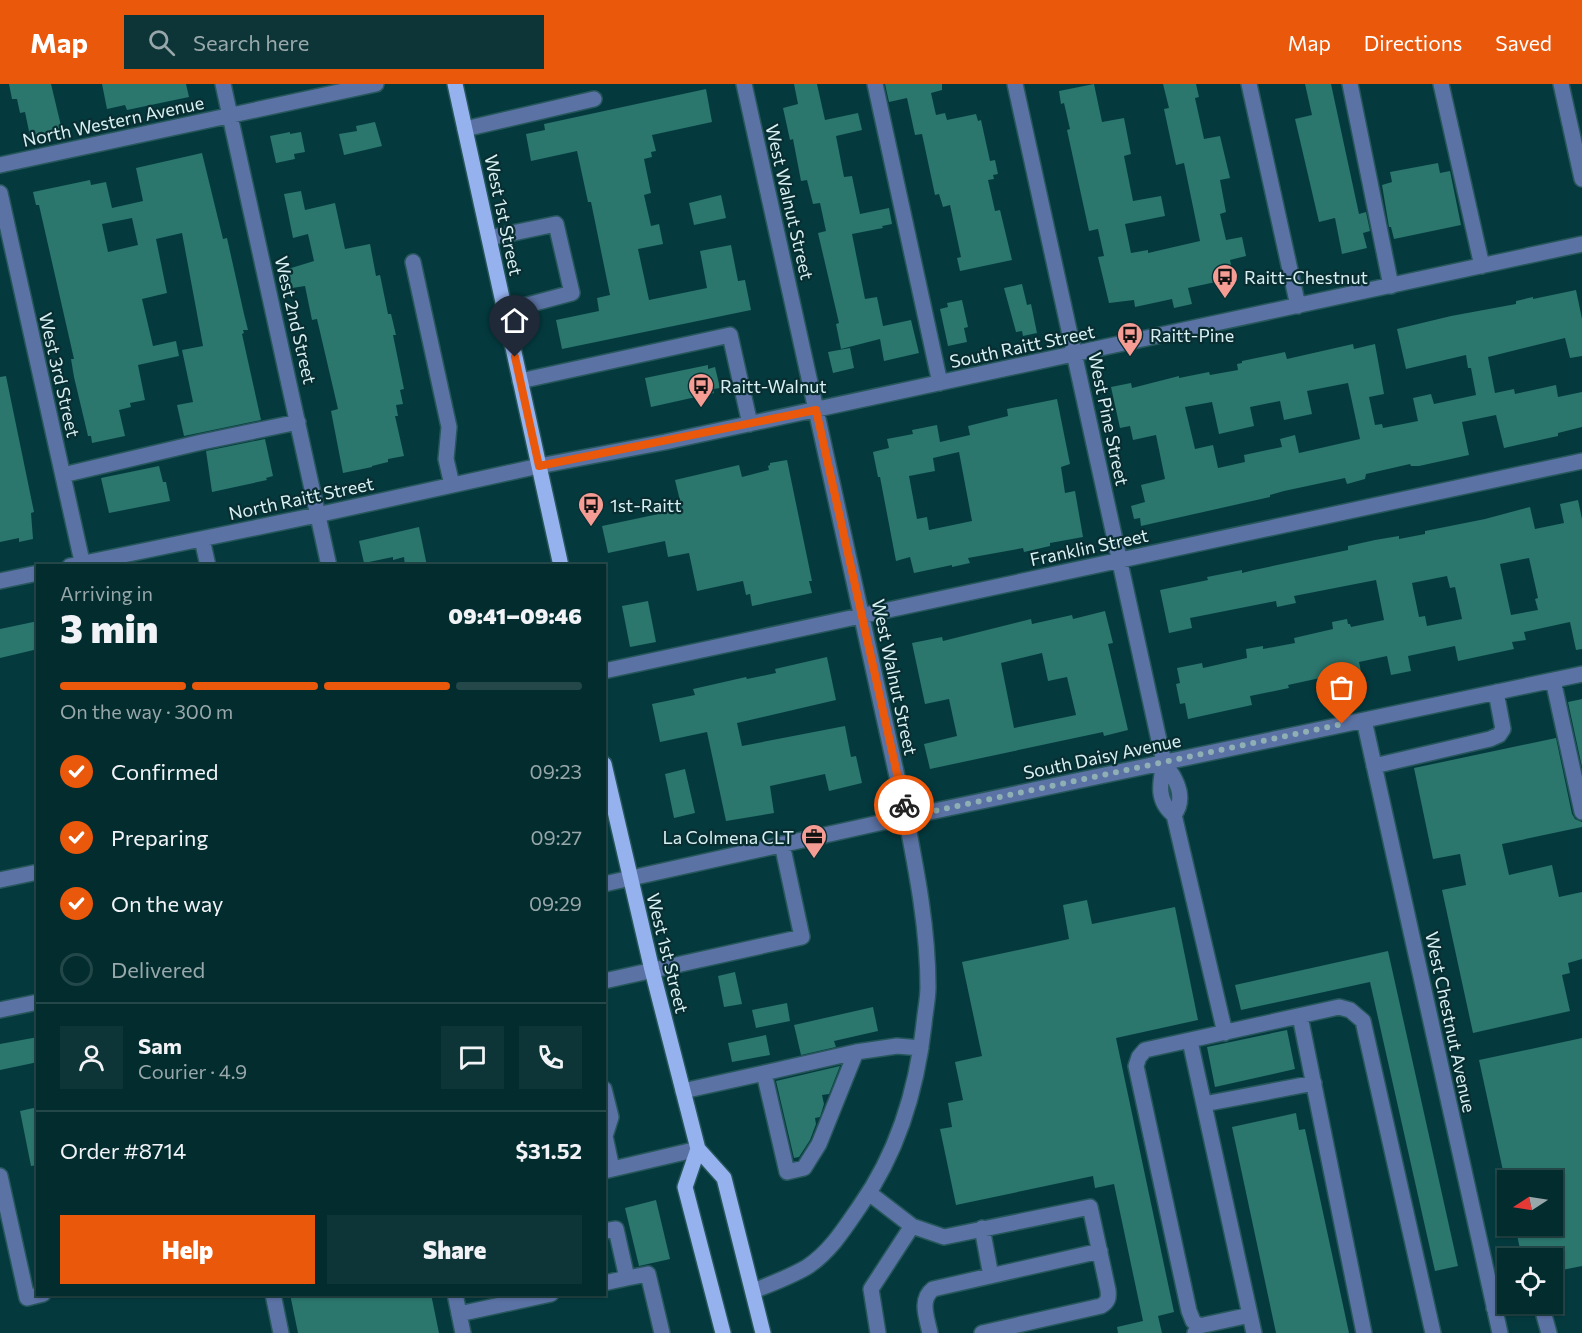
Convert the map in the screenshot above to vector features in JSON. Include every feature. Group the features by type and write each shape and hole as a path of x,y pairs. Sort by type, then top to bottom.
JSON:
{"main road":[{"name":"West 1st Street","path":"455,84 561,564"},
{"name":"West 1st Street","path":"606,773 652,970 698,1149 724,1179 763,1333"},
{"path":"698,1149 686,1187 723,1333"}],"street":[{"name":"West 2nd Street","path":"223,84 329,564"},
{"name":"North Western Avenue","path":"0,165 376,84"},
{"name":"West Walnut Street","path":"744,84 906,817 925,931 928,989 916,1077 888,1160 869,1193 841,1234 808,1266 753,1291"},
{"path":"875,84 940,383"},
{"name":"West Pine Street","path":"1015,84 1164,763 1176,778 1180,795 1179,808 1174,815 1225,1033"},
{"path":"1249,84 1298,306"},
{"path":"1350,84 1391,286"},
{"path":"1441,84 1482,266"},
{"path":"1561,84 1582,179"},
{"path":"465,129 594,99"},
{"name":"West 3rd Street","path":"0,193 63,475 78,564"},
{"path":"489,238 556,224 572,293 505,311"},
{"name":"South Raitt Street","path":"539,466 816,410 1582,244"},
{"path":"413,262 449,427 446,459 452,484"},
{"path":"520,381 730,335 750,424"},
{"path":"63,475 298,422"},
{"name":"Franklin Street","path":"606,671 1582,461"},
{"name":"North Raitt Street","path":"83,564 539,466"},
{"path":"202,539 208,564"},
{"path":"0,581 36,573"},
{"name":"South Daisy Avenue","path":"606,884 906,817 1582,674"},
{"path":"1553,680 1582,812"},
{"path":"1374,766 1490,740 1499,735 1503,729 1496,692"},
{"name":"West Chestnut Avenue","path":"1364,720 1500,1333"},
{"path":"606,981 802,937 782,844"},
{"path":"0,880 36,872"},
{"path":"0,1010 36,1002"},
{"path":"1250,1316 1197,1330 1189,1311 1136,1066 1145,1050 1339,1007 1350,1010 1363,1021 1433,1333"},
{"path":"1300,1016 1364,1333"},
{"path":"1190,1041 1254,1333"},
{"path":"683,1091 856,1052 897,1046 921,1048"},
{"path":"764,1072 788,1172 804,1168 819,1144 856,1052"},
{"path":"1204,1104 1314,1083"},
{"path":"606,1097 611,1117 606,1133"},
{"path":"606,1147 608,1170 698,1149"},
{"path":"0,1176 27,1298 36,1296"},
{"path":"869,1193 912,1226 944,1237 1090,1207 1108,1290 1109,1297 1106,1303 982,1333"},
{"path":"878,1333 872,1289 912,1226"},
{"path":"982,1228 991,1276"},
{"path":"606,1231 616,1229 627,1278"},
{"path":"930,1333 924,1303 927,1294 933,1289 1100,1251"},
{"path":"606,1283 648,1274 662,1333"},
{"path":"273,1296 281,1333"},
{"path":"455,1296 463,1333"},
{"path":"459,1314 542,1296"},
{"path":"1544,1314 1549,1333"}],"building":[{"path":"9,84 51,84 62,130 30,136 25,112 20,113 17,99 12,99"},
{"path":"102,84 186,84 189,97 127,110 125,105 107,109"},
{"path":"794,84 817,84 825,120 858,113 862,130 836,136 844,177 852,176 860,214 889,208 892,224 852,234 865,299 877,297 883,326 911,320 919,353 884,361 880,339 841,349 836,324 839,323 818,233 826,231 820,203 813,204 807,180 801,181 793,139 790,140 783,108 798,104"},
{"path":"885,84 942,84 942,90 931,93 936,115 945,113 947,120 976,114 978,121 981,120 990,161 995,160 998,174 993,175 994,179 988,180 995,211 1000,210 1012,260 960,271 957,258 961,257 950,205 943,207 939,194 935,195 922,134 915,135 907,98 889,102"},
{"path":"1094,84 1102,122 1124,118 1131,154 1124,156 1133,201 1161,196 1165,216 1125,224 1131,253 1148,250 1148,253 1200,241 1184,163 1176,165 1164,109 1169,108 1163,84 1196,84 1199,97 1195,98 1204,139 1220,136 1230,178 1220,180 1226,212 1220,214 1226,240 1242,237 1246,256 1230,260 1234,278 1188,288 1192,304 1174,308 1172,299 1135,307 1134,300 1109,303 1098,257 1104,256 1098,229 1089,231 1067,130 1070,129 1059,91"},
{"path":"1305,84 1331,84 1359,214 1366,212 1370,231 1363,233 1367,248 1342,254 1335,218 1319,222 1295,119 1312,115"},
{"path":"706,89 712,122 652,135 656,151 651,152 652,157 644,159 651,193 644,195 651,226 659,224 663,244 638,249 649,300 707,288 700,251 731,245 738,281 745,280 751,310 562,349 556,320 599,311 597,298 610,295 591,202 588,202 577,151 531,161 526,134 545,130 544,124"},
{"path":"375,122 382,146 344,155 339,134 357,131 356,126"},
{"path":"290,132 290,134 301,132 305,152 294,154 295,159 276,163 270,136"},
{"path":"202,153 223,239 227,238 248,330 243,330 242,334 261,420 184,436 177,405 193,402 182,350 203,346 182,233 156,239 167,293 142,299 153,346 176,341 179,356 138,365 145,400 130,403 131,407 119,410 125,436 92,443 91,436 88,436 74,377 71,359 74,359 39,205 36,205 33,192 90,180 91,185 106,182 112,208 143,201 136,168","holes":["132,218 138,245 108,252 102,224"]},
{"path":"1438,163 1440,173 1450,171 1461,225 1394,239 1391,227 1389,227 1382,185 1392,182 1390,172"},
{"path":"301,191 305,210 335,203 345,249 370,244 376,276 380,275 388,314 391,314 396,335 393,335 404,389 400,390 403,404 396,405 398,416 395,416 404,456 388,459 388,462 372,467 343,473 331,411 338,409 317,319 312,320 305,286 292,288 288,269 314,261 308,234 293,238 284,194"},
{"path":"721,195 726,218 694,225 689,203"},
{"path":"1022,284 1027,305 1031,304 1037,333 1023,336 1022,331 1016,332 1004,288"},
{"path":"1576,290 1582,319 1582,356 1570,358 1565,338 1488,357 1495,393 1514,389 1515,394 1556,385 1558,397 1582,392 1582,427 1558,433 1558,436 1504,448 1496,415 1462,422 1469,455 1419,466 1410,464 1366,474 1365,479 1347,484 1345,478 1284,491 1270,495 1270,497 1141,526 1140,518 1134,519 1131,506 1145,502 1141,485 1165,479 1156,435 1133,440 1130,426 1120,428 1111,387 1131,383 1132,388 1179,376 1179,378 1209,372 1210,375 1238,370 1237,364 1242,361 1285,352 1287,359 1353,344 1354,349 1375,344 1384,394 1369,397 1375,425 1382,424 1383,428 1418,421 1413,398 1431,394 1434,404 1476,395 1471,368 1468,368 1466,355 1406,369 1397,329 1516,304 1516,301 1533,297 1533,299","holes":["1348,383 1360,439 1299,453 1295,435 1280,439 1282,447 1244,455 1245,462 1218,468 1213,445 1195,449 1185,407 1212,402 1219,434 1254,426 1250,407 1280,401 1284,420 1312,414 1307,391"]},
{"path":"962,300 968,327 964,328 967,342 948,346 940,309 948,307 947,303"},
{"path":"850,348 854,368 833,373 828,352"},
{"path":"708,365 708,369 715,367 720,388 713,389 714,393 651,407 645,378"},
{"path":"6,376 34,512 31,513 33,539 19,542 19,538 0,542 0,377"},
{"path":"1057,399 1070,464 1061,467 1065,493 1075,491 1083,537 1050,543 1050,546 1024,552 1023,548 968,558 970,563 914,573 910,557 896,561 873,452 889,448 887,439 913,434 912,430 937,425 940,442 970,435 968,426 1008,416 1007,409","holes":["959,452 972,521 929,530 927,517 917,519 909,476 935,471 933,458"]},
{"path":"265,439 273,476 266,478 267,480 212,492 206,451"},
{"path":"787,460 812,581 809,581 812,593 752,606 750,594 746,595 743,581 697,591 689,553 668,557 665,541 608,553 602,526 682,509 675,480 739,465 742,477 769,470 770,463"},
{"path":"159,466 163,482 166,482 170,501 109,513 101,478"},
{"path":"1578,500 1582,519 1582,649 1576,650 1570,622 1524,632 1526,640 1512,642 1514,649 1458,661 1455,646 1408,656 1411,671 1391,675 1387,656 1359,662 1362,676 1344,680 1343,673 1288,685 1289,688 1250,696 1252,705 1188,719 1185,703 1180,704 1176,684 1180,683 1177,668 1202,663 1203,668 1247,658 1246,649 1263,646 1263,649 1295,643 1294,638 1333,629 1332,622 1347,619 1351,627 1384,620 1376,580 1294,596 1296,603 1277,607 1276,601 1190,618 1192,628 1169,633 1160,590 1208,580 1207,577 1242,570 1242,573 1348,550 1348,546 1375,540 1399,536 1399,539 1425,534 1425,531 1530,507 1535,529 1564,523 1560,504","holes":["1529,558 1538,598 1535,599 1538,610 1511,615 1500,564","1447,576 1450,588 1455,587 1462,619 1427,626 1425,616 1419,617 1412,583"]},
{"path":"419,527 427,564 405,564 404,557 364,563 359,541"},
{"path":"648,601 656,642 630,647 622,606"},
{"path":"1105,611 1113,643 1108,644 1128,730 1104,736 1103,732 930,769 924,744 957,736 949,699 925,704 912,643 942,637 943,641 1031,619 1032,624 1072,615 1073,619","holes":["1042,653 1048,681 1067,677 1076,715 1014,728 1001,663"]},
{"path":"36,621 36,649 0,658 0,629"},
{"path":"827,657 836,700 737,723 742,746 845,726 851,757 856,756 862,783 829,791 825,774 770,786 774,813 726,821 707,732 660,742 652,704 695,695 693,689 776,673 775,669"},
{"path":"1582,699 1582,767 1568,702"},
{"path":"1556,738 1572,814 1575,819 1582,822 1582,827 1502,844 1509,875 1552,865 1559,897 1582,892 1582,959 1568,963 1570,973 1562,975 1570,1011 1473,1033 1442,890 1466,885 1460,854 1433,859 1414,768"},
{"path":"685,769 695,813 674,818 665,774"},
{"path":"1087,900 1092,924 1175,907 1198,1020 1116,1038 1174,1312 1158,1316 1162,1333 1118,1333 1117,1327 1143,1321 1114,1184 1095,1188 1093,1176 956,1205 940,1129 952,1127 948,1103 963,1100 955,1062 982,1056 962,962 1069,939 1063,905"},
{"path":"1388,951 1458,1266 1435,1271 1370,982 1241,1010 1235,985"},
{"path":"735,972 742,1004 724,1007 718,976"},
{"path":"787,1003 790,1021 756,1028 752,1010"},
{"path":"873,1007 878,1031 834,1041 836,1047 801,1055 794,1025"},
{"path":"1287,1030 1295,1069 1215,1087 1207,1047"},
{"path":"766,1035 770,1055 732,1062 728,1043"},
{"path":"36,1037 36,1062 0,1070 0,1044"},
{"path":"1582,1038 1582,1266 1563,1270 1563,1248 1520,1248 1517,1236 1563,1236 1563,1170 1503,1170 1479,1060"},
{"path":"840,1066 829,1094 822,1095 824,1104 820,1117 815,1118 816,1124 810,1140 799,1157 794,1158 776,1081"},
{"path":"36,1107 36,1165 31,1166 20,1111"},
{"path":"1296,1113 1299,1130 1305,1129 1349,1333 1276,1333 1232,1127"},
{"path":"656,1200 670,1259 639,1266 625,1208"},
{"path":"290,1296 431,1296 439,1333 298,1333"}],"way so far":[{"path":"904,805 906,817 1342,724"}],"place":[{"name":"Raitt-Chestnut","path":"1225,300"},
{"name":"Raitt-Pine","path":"1130,358"},
{"name":"Raitt-Walnut","path":"701,409"},
{"name":"1st-Raitt","path":"591,528"},
{"name":"La Colmena CLT","path":"814,860"}],"route":[{"path":"515,357 539,466 816,410 904,805"}]}
